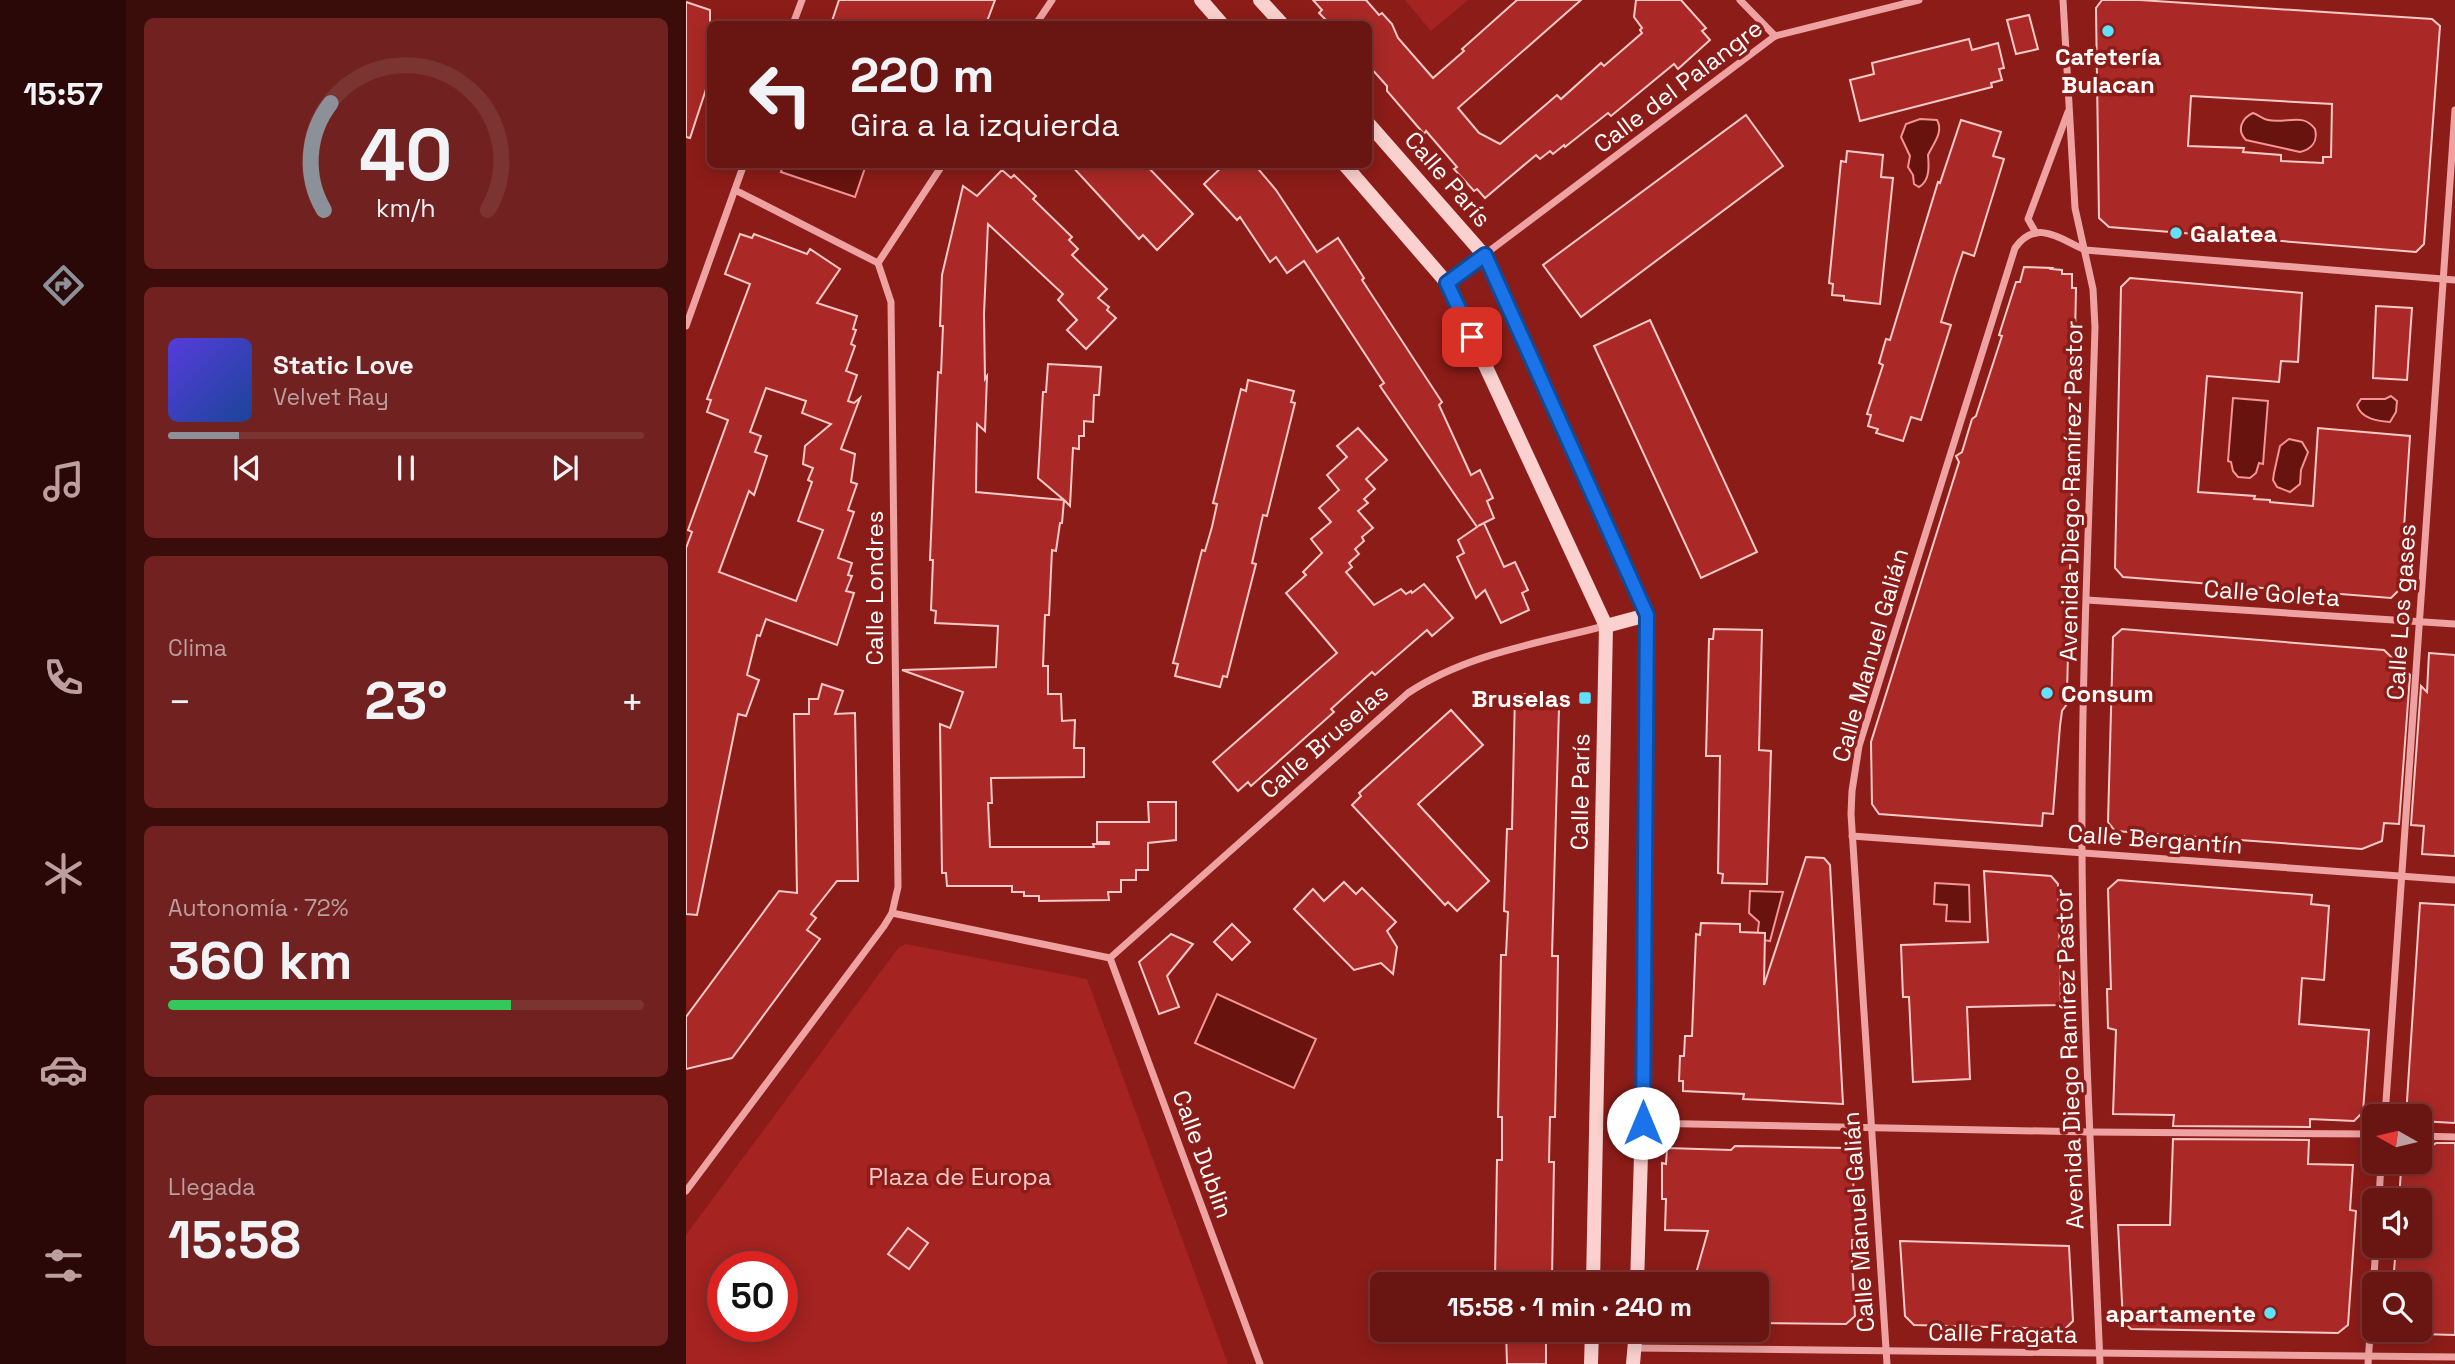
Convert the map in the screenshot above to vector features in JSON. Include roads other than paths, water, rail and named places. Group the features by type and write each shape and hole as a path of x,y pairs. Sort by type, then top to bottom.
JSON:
{"main road":[{"path":"1200,0 1219,21"},
{"path":"1261,0 1279,21"},
{"name":"Calle París","path":"1372,128 1485,255 1647,615 1643,1123 1637,1272"},
{"name":"Calle París","path":"1347,168 1447,283 1606,625 1593,1272"},
{"path":"1447,283 1485,255"},
{"path":"1606,625 1647,615"},
{"path":"1591,1364 1592,1342"},
{"path":"1633,1364 1635,1342"}],"street":[{"path":"794,21 802,0"},
{"path":"1038,21 1052,0"},
{"path":"1740,0 1774,36"},
{"name":"Calle del Palangre","path":"1485,255 1774,36 1919,0"},
{"name":"Avenida Diego Ramírez Pastor","path":"2063,0 2075,208 2093,289 2095,327 2082,853 2089,1132 2099,1364"},
{"path":"2070,108 2028,219 2036,233 2053,234 2085,250 2455,280"},
{"name":"Calle Los gases","path":"2386,1104 2455,110"},
{"path":"686,326 743,168"},
{"path":"735,190 878,263 940,168"},
{"name":"Calle Manuel Galián","path":"1887,1364 1852,836 1852,791 1859,746 2015,248 2027,236 2036,233"},
{"name":"Calle Londres","path":"686,1191 892,913 898,887 891,302 878,263"},
{"name":"Calle Goleta","path":"2087,600 2455,624"},
{"name":"Calle Bruselas","path":"1110,958 1408,693 1426,681 1469,662 1606,625"},
{"name":"Calle Bergantín","path":"1852,836 2455,880"},
{"path":"892,913 1110,958"},
{"name":"Calle Dublin","path":"1110,958 1259,1364"},
{"path":"1643,1123 2362,1135"},
{"path":"2432,1136 2455,1137"},
{"path":"2368,1360 2375,1258"},
{"name":"Calle Fragata","path":"1634,1348 2099,1353 2368,1360 2455,1357"}],"place":[{"name":"Cafetería Bulacan","path":"2108,31"},
{"name":"Galatea","path":"2176,233"},
{"name":"Consum","path":"2047,693"},
{"name":"Bruselas","path":"1585,698"},
{"name":"apartamente","path":"2270,1313"}],"park label":[{"name":"Plaza de Europa","path":"960,1176"}]}
